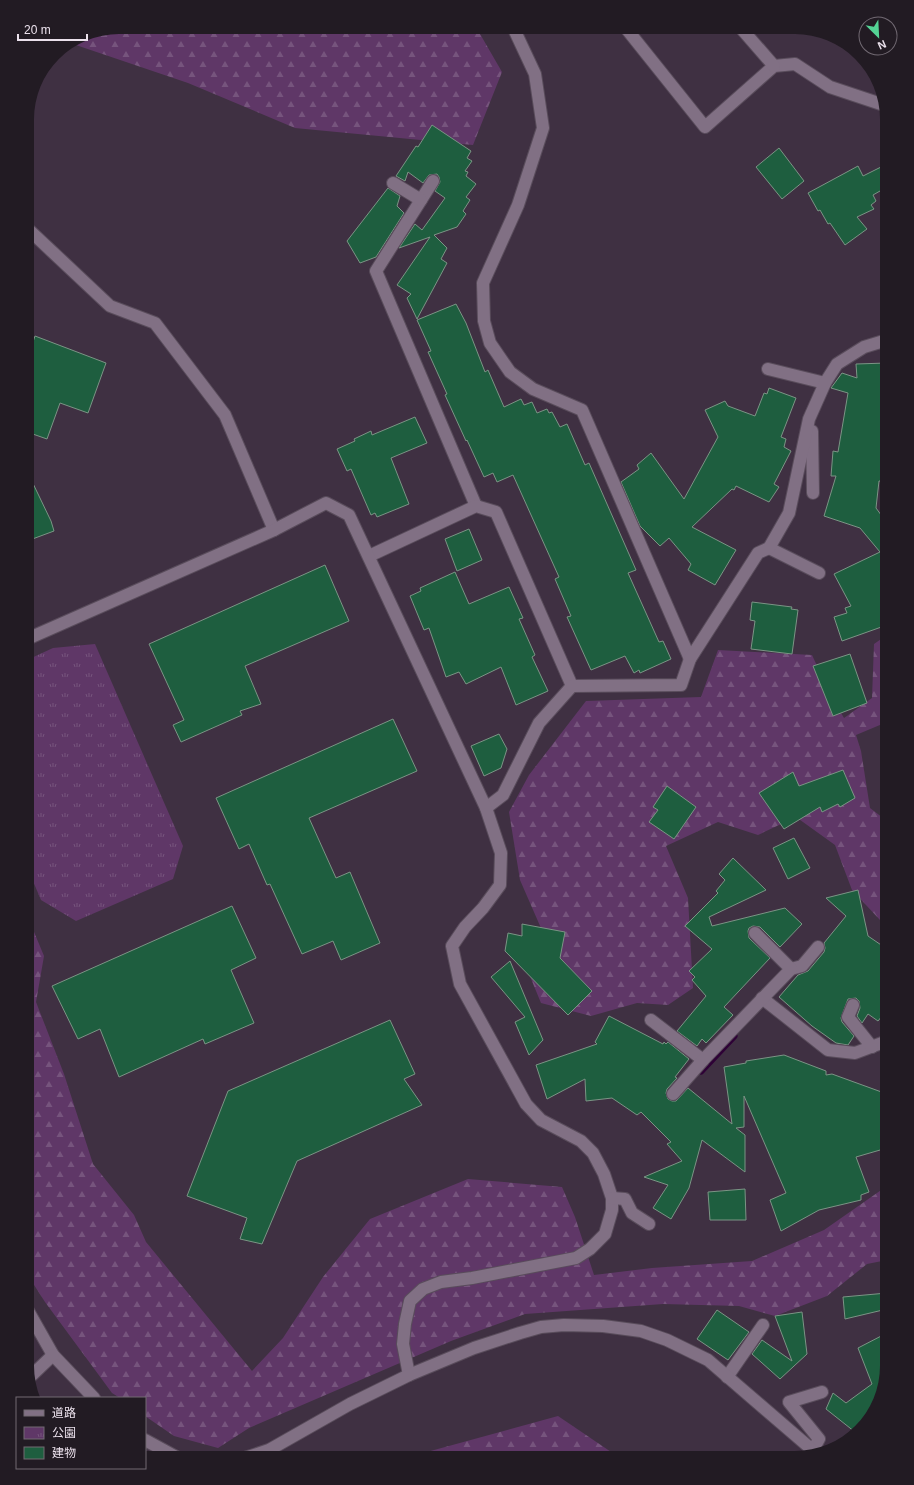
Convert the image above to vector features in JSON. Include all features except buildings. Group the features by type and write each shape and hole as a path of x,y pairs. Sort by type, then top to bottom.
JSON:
{"street":[{"path":"516,34 535,74 543,128 518,204 483,283 484,321 490,343 510,372 533,389 582,410 690,659"},
{"path":"632,34 705,127 774,66 795,64 830,87 878,103"},
{"path":"746,34 774,66"},
{"path":"433,181 376,271 476,506"},
{"path":"393,183 421,200"},
{"path":"34,235 110,306 155,322 225,415 274,530"},
{"path":"486,808 503,795 539,723 572,686 681,685 690,659 758,553 769,548 789,513 810,419 825,383 837,364 864,347 880,342"},
{"path":"768,369 825,383"},
{"path":"810,419 812,436 813,493"},
{"path":"34,636 274,530 326,504 349,515 486,808 501,852 500,885 483,908 465,927 452,946 460,984 526,1104 541,1120 581,1140 589,1149 604,1174 612,1198 612,1210 605,1234 590,1250 576,1258 472,1278 441,1282 423,1289 410,1301 405,1324 403,1344 409,1375"},
{"path":"369,556 476,506 496,512 572,686"},
{"path":"769,548 819,573"},
{"path":"755,933 791,969"},
{"path":"673,1094 762,998 791,969 802,966 818,947"},
{"path":"762,998 828,1050 855,1054 880,1044"},
{"path":"852,1005 848,1017 872,1047"},
{"path":"651,1020 703,1060"},
{"path":"612,1198 625,1199 632,1213 649,1224"},
{"path":"34,1321 53,1355 93,1397"},
{"path":"266,1451 350,1404 409,1375 474,1348 520,1333 541,1327 564,1325 603,1326 641,1331 667,1340 708,1360 812,1449"},
{"path":"727,1376 763,1325"},
{"path":"35,1373 53,1355"},
{"path":"815,1448 819,1439 789,1402 822,1392"},
{"path":"146,1441 165,1451"}],"green space":[{"path":"119,34 480,34 502,72 473,145 295,128 188,83 76,45 91,38"},
{"path":"880,640 880,725 856,735 861,751 870,808 880,816 880,920 852,890 835,845 796,817 758,835 718,822 666,846 688,898 693,988 668,1005 637,1003 591,1016 541,1003 527,969 544,935 520,880 509,812 529,775 586,701 701,697 718,650 812,655 831,696 844,718 872,698 874,644"},
{"path":"95,644 183,846 173,879 76,921 41,900 34,884 34,657 53,648"},
{"path":"34,932 44,956 36,1002 64,1074 93,1164 134,1215 146,1242 252,1371 283,1338 323,1277 370,1219 468,1179 562,1187 575,1217 594,1275 652,1268 752,1261 824,1230 880,1191 880,1261 867,1264 827,1296 775,1316 739,1306 663,1304 525,1314 451,1341 249,1428 218,1448 174,1436 146,1417 146,1397 118,1397 112,1393 34,1285"},
{"path":"558,1416 610,1451 430,1451"}],"waterway":[{"path":"701,1071 734,1036"}]}
